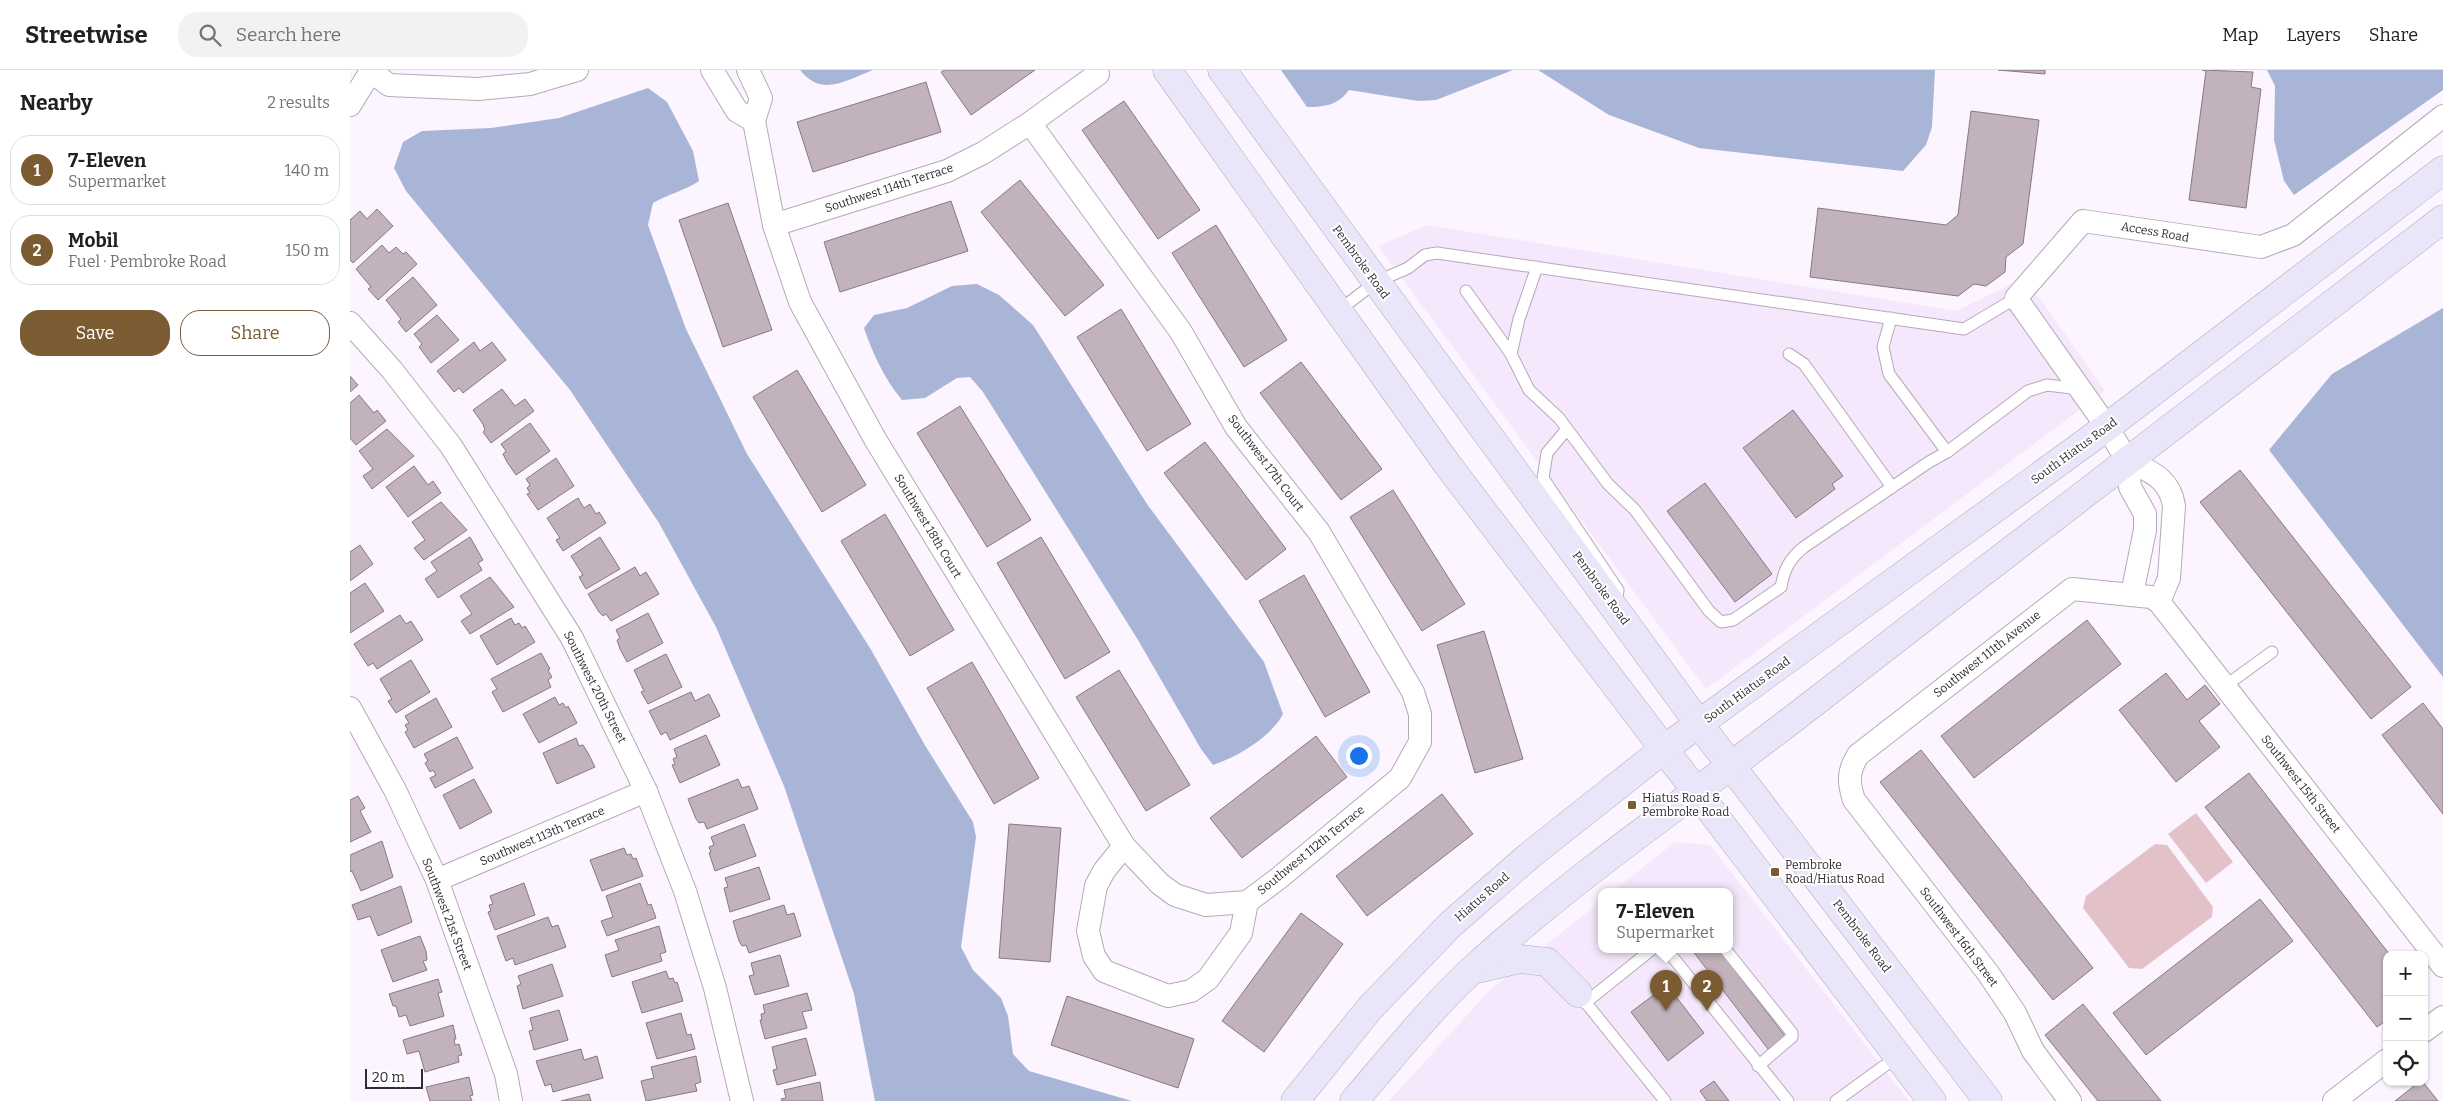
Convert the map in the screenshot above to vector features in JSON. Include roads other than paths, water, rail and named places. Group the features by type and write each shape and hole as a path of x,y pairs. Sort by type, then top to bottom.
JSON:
{"main road":[{"path":"1167,70 1448,464 1932,1101"},
{"name":"Pembroke Road","path":"1222,70 1699,724 1988,1101"},
{"name":"South Hiatus Road","path":"1699,724 2107,428 2443,170"},
{"path":"1354,1101 1447,996 1472,971 1553,901 1732,766 2443,218"},
{"name":"Hiatus Road","path":"1295,1101 1370,1008 1450,924 1529,856 1664,749 1699,724"},
{"path":"1472,971 1520,959 1547,962 1581,998"}],"street":[{"path":"350,105 371,70 389,85 478,90 530,84 577,70"},
{"path":"712,70 737,111 754,121"},
{"name":"Southwest 18th Court","path":"748,70 761,98 754,121 774,226 800,302 875,439 1124,846 1160,884 1175,895"},
{"name":"Southwest 114th Terrace","path":"774,226 948,171 983,153 1030,123 1098,74"},
{"name":"Access Road","path":"2016,298 2083,221 2261,247 2293,235 2443,116"},
{"name":"Southwest 17th Court","path":"1030,123 1181,332 1236,427 1319,532 1413,692 1420,714 1420,742"},
{"path":"2016,298 2107,428 2127,460 2130,487 2145,514 2148,598"},
{"name":"Southwest 20th Street","path":"350,323 392,370 451,446 572,638 646,790 690,909 715,988 742,1101"},
{"path":"2127,460 2159,476 2172,496 2174,506 2169,578 2148,598"},
{"name":"Southwest 111th Avenue","path":"1849,776 1851,765 1858,755 2072,588 2148,598"},
{"name":"Southwest 15th Street","path":"2148,598 2224,686 2443,966"},
{"name":"Southwest 21st Street","path":"350,708 395,790 437,880 506,1074 511,1101"},
{"name":"Southwest 112th Terrace","path":"1175,895 1206,905 1247,902 1280,878 1400,778 1420,742"},
{"name":"Southwest 16th Street","path":"1849,776 1854,800 1988,973 2015,1013 2033,1051 2070,1101"},
{"name":"Southwest 113th Terrace","path":"437,880 646,790"},
{"path":"1124,846 1104,871 1096,886 1088,931 1094,956 1104,971 1168,996 1190,991 1208,980 1241,933 1247,902"},
{"path":"2428,1029 2443,1017"},
{"path":"2334,1101 2383,1063"}],"lane":[{"path":"1338,311 1376,282 1408,268 1425,255 1437,253 1964,329 2016,298"},
{"path":"1511,354 1519,319 1537,267"},
{"path":"1466,291 1511,354 1529,390 1559,418 1608,484 1635,510 1709,611 1721,622 1733,620 1781,587 1784,570 1794,555 1892,487 1947,452 2028,391 2047,385 2080,389"},
{"path":"1891,318 1884,347 1889,374 1947,452"},
{"path":"1789,354 1804,364 1892,487"},
{"path":"1567,429 1547,453 1543,478 1618,590 1616,609"},
{"path":"2224,686 2272,652"},
{"path":"1647,953 1581,998 1666,1101"},
{"path":"1669,953 1758,1066 1788,1101"},
{"path":"1728,953 1792,1033 1792,1037 1758,1066"},
{"path":"1836,1101 1898,1056"}],"water":[{"path":"800,70 873,70 844,82 826,85 808,78"},
{"path":"1281,70 1513,70 1436,100 1418,101 1349,90 1336,102 1307,107"},
{"path":"1538,70 1935,70 1932,127 1926,145 1903,171 1699,148 1609,115"},
{"path":"2267,70 2443,70 2443,90 2294,195 2284,181 2274,140 2275,86"},
{"path":"648,88 667,102 693,151 699,181 653,203 648,225 686,329 747,454 870,648 926,747 973,822 976,837 961,947 973,970 1001,998 1008,1016 1013,1054 1029,1071 1132,1101 875,1101 854,994 784,786 716,627 659,523 570,390 406,191 394,168 403,142 422,131 491,128 559,118"},
{"path":"977,284 999,295 1033,325 1147,504 1264,662 1283,714 1270,731 1243,751 1213,765 1201,749 1138,640 983,392 970,377 957,378 925,398 902,400 884,374 864,328 874,315 907,308 952,286"},
{"path":"2443,308 2443,677 2269,450 2332,374"}],"place":[{"name":"Hiatus Road & Pembroke Road","path":"1632,805"},
{"name":"Pembroke Road/Hiatus Road","path":"1775,872"},
{"name":"7-Eleven","path":"1666,1011"},
{"name":"Mobil","path":"1707,1011"}]}
